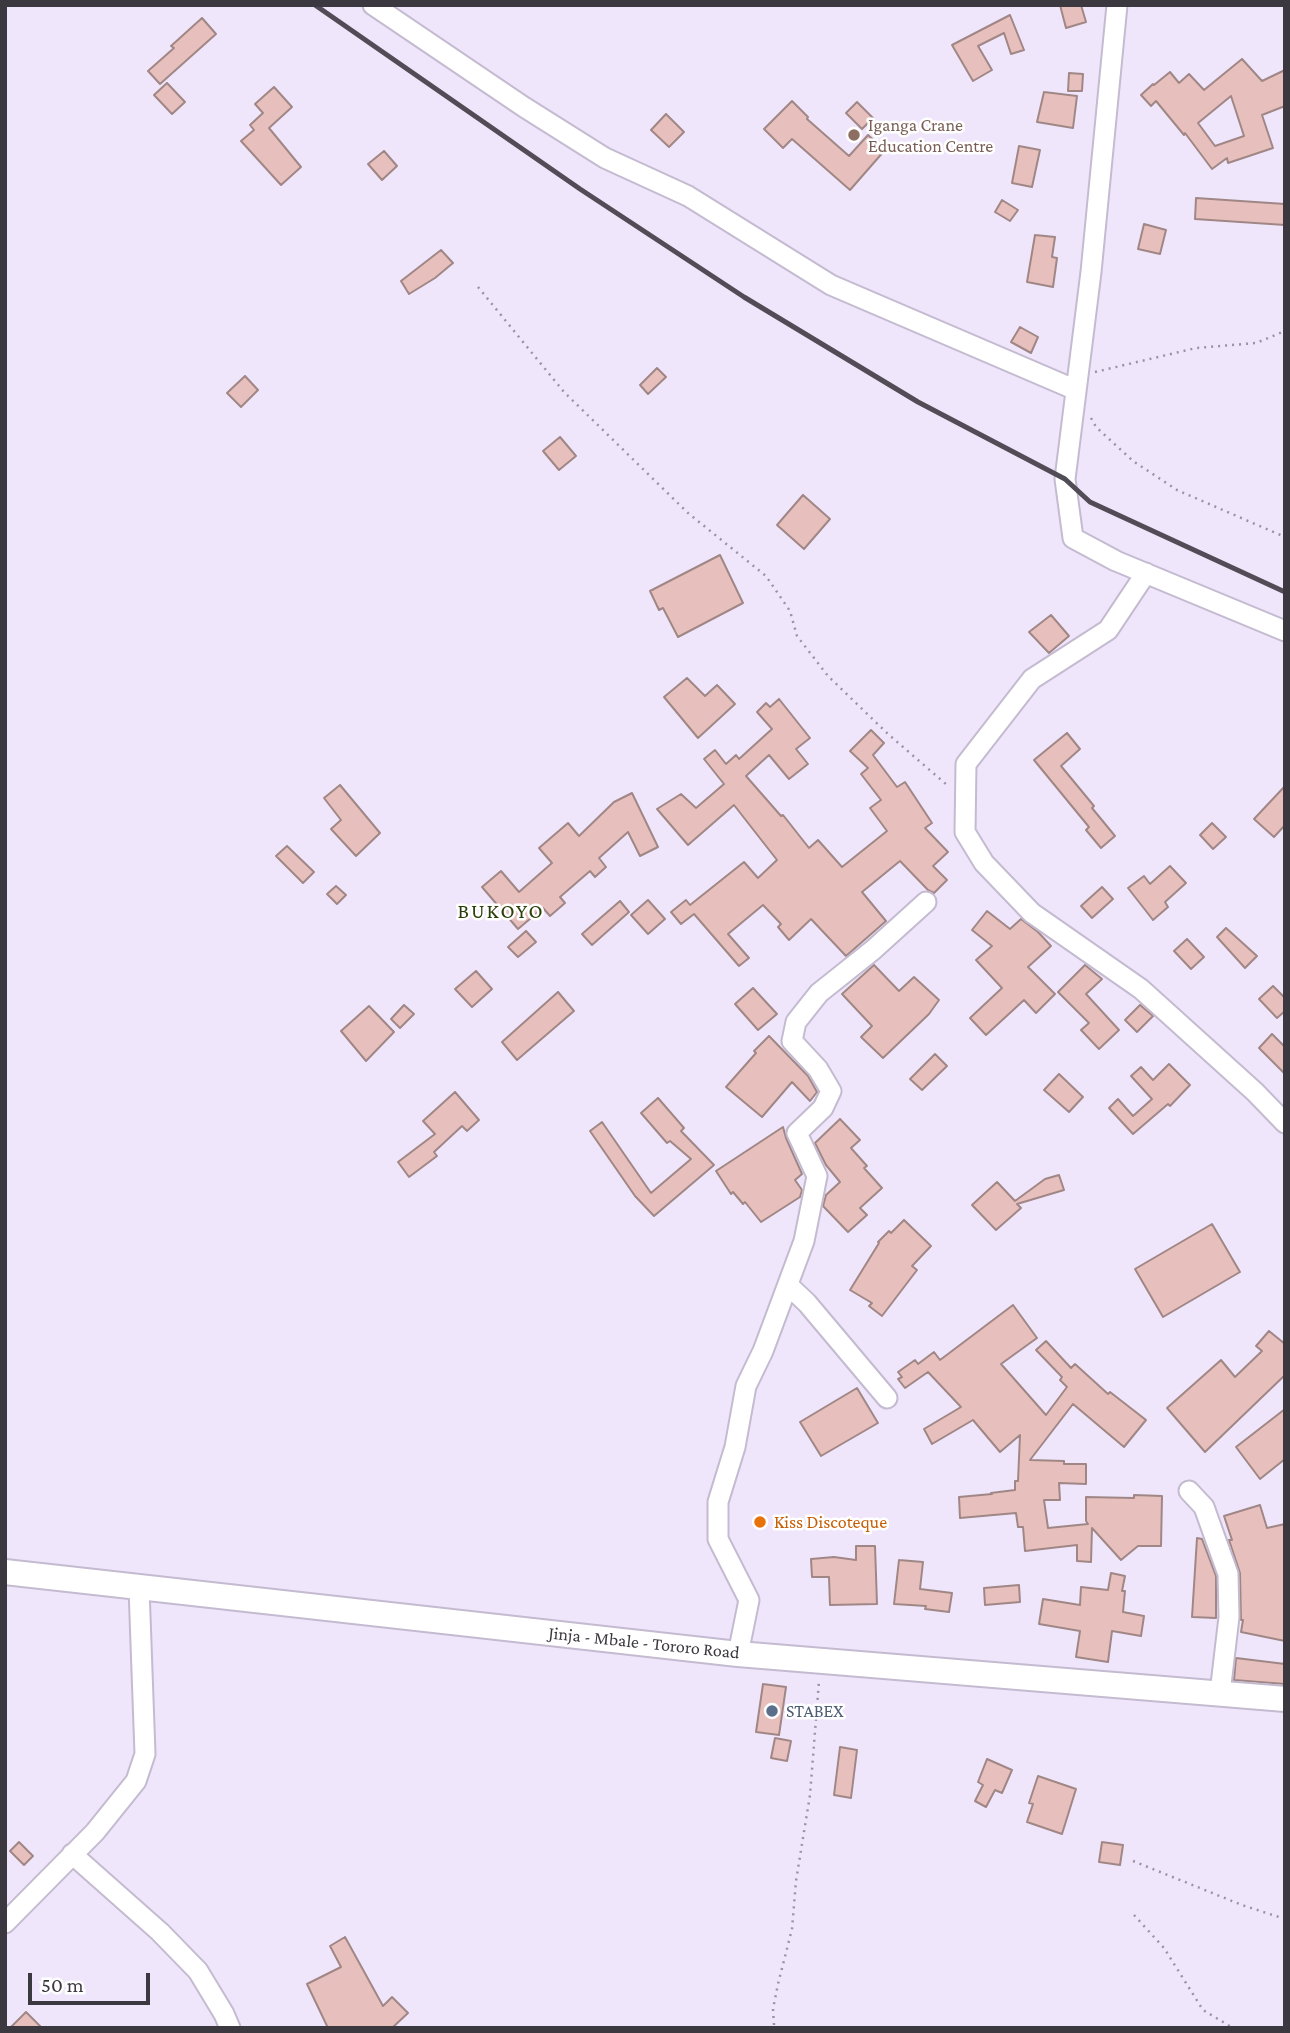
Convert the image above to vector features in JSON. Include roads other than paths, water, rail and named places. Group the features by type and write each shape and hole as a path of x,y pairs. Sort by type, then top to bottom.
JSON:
{"main road":[{"name":"Jinja - Mbale - Tororo Road","path":"5,1572 738,1654 1285,1699"}],"street":[{"path":"373,5 605,158 688,196 831,285 1077,383"},
{"path":"1117,5 1091,272 1065,479 1073,538 1146,573 1285,631"},
{"path":"1146,573 1108,630 1032,679 966,764 965,832 984,863 1032,913 1141,989 1255,1092 1285,1123"},
{"path":"738,1654 749,1600 718,1539 718,1502 735,1447 746,1385 763,1351 804,1241 817,1176 797,1133 823,1108 831,1091 818,1069 792,1041 796,1022 819,993 873,950 926,902"},
{"path":"789,1286 887,1398"},
{"path":"1189,1491 1204,1507 1228,1574 1229,1617 1220,1693"},
{"path":"5,1923 95,1832 136,1781 145,1754 139,1588"},
{"path":"72,1854 160,1932 198,1971 225,2014 230,2028"}],"railway":[{"path":"315,5 580,189 744,297 918,402 1065,479 1090,502 1285,592"}],"place":[{"name":"Iganga Crane Education Centre","path":"854,135"},
{"name":"Kiss Discoteque","path":"760,1522"},
{"name":"STABEX","path":"772,1711"}],"district":[{"name":"BUKOYO","path":"501,912"}]}
